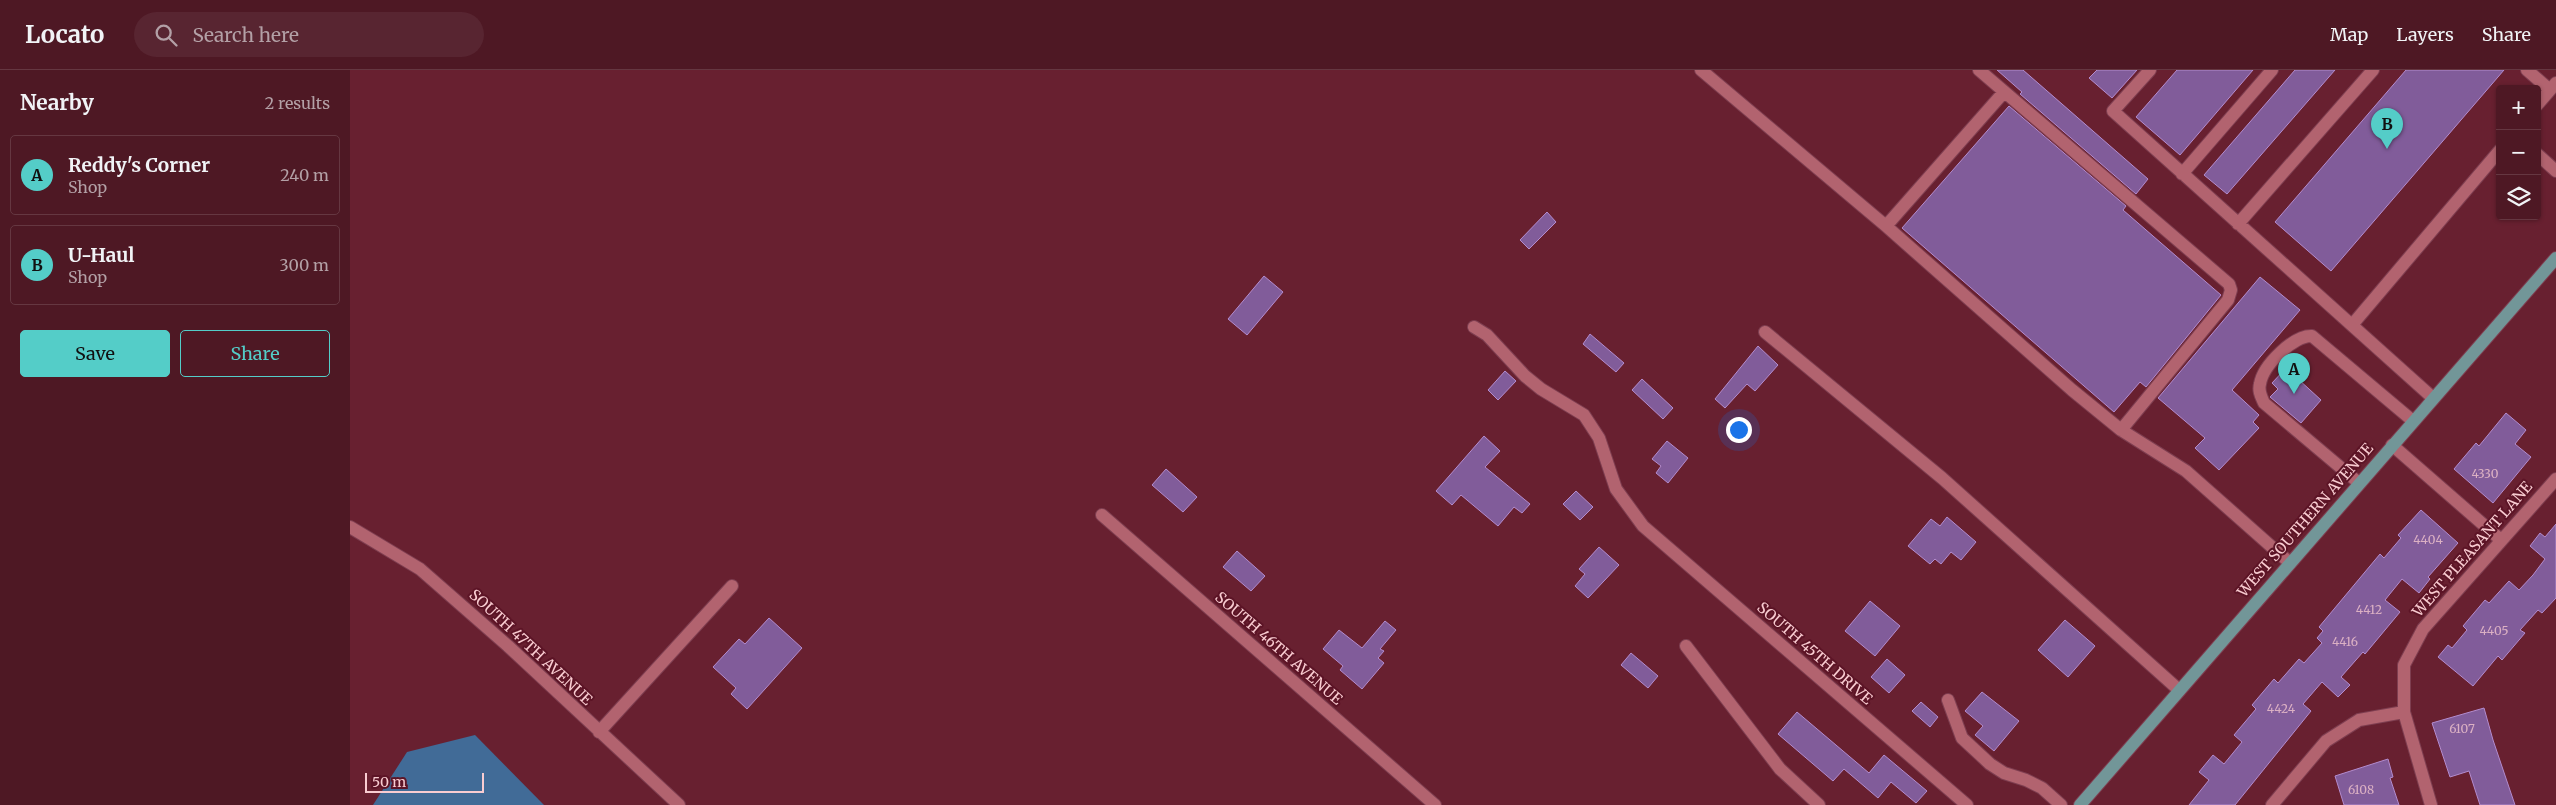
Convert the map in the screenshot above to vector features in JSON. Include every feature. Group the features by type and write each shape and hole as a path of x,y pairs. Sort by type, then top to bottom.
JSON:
{"main road":[{"name":"WEST SOUTHERN AVENUE","path":"2080,805 2556,258"}],"street":[{"path":"1701,70 1886,226 2072,390 2121,430 2186,471 2290,563"},
{"path":"1979,70 2229,284 2231,290 2228,300 2121,430"},
{"path":"2150,70 2113,111 2433,398"},
{"path":"2182,174 2272,70"},
{"path":"2238,224 2374,70"},
{"path":"2527,70 2553,87 2541,100"},
{"path":"1886,226 2004,92"},
{"path":"2352,325 2496,155"},
{"path":"2541,158 2556,171"},
{"name":"SOUTH 45TH DRIVE","path":"1474,327 1487,336 1541,389 1584,415 1600,438 1616,489 1643,526 1966,805"},
{"path":"1765,332 1942,478 2179,690"},
{"path":"2359,484 2264,403 2260,394 2260,383 2265,371 2295,339 2312,336 2413,421"},
{"path":"2392,445 2501,540"},
{"name":"WEST PLEASANT LANE","path":"2432,805 2404,712 2404,665 2423,629 2556,478"},
{"name":"SOUTH 46TH AVENUE","path":"1102,515 1434,805"},
{"name":"SOUTH 47TH AVENUE","path":"350,527 420,569 508,646 678,805"},
{"path":"599,732 732,586"},
{"path":"1686,646 1780,769 1819,805"},
{"path":"1948,700 1962,738 1990,764 2004,773 2026,780 2042,788 2062,805"},
{"path":"2272,805 2326,742 2359,720 2404,712"}],"water":[{"path":"475,735 544,805 373,805 407,752"}],"building":[{"path":"1997,70 2023,70 2148,179 2136,194 2020,94 2022,92"},
{"path":"2097,70 2137,70 2112,98 2089,78"},
{"path":"2177,70 2253,70 2180,155 2136,117"},
{"path":"2295,70 2335,70 2227,194 2204,175"},
{"path":"2406,70 2504,70 2331,271 2275,222"},
{"path":"2009,106 2126,206 2123,210 2221,295 2146,387 2140,382 2114,412 1902,228"},
{"path":"1547,212 1556,222 1529,249 1520,240"},
{"path":"1264,276 1283,292 1247,335 1228,319"},
{"path":"2260,277 2300,310 2232,390 2259,415 2253,422 2259,428 2219,470 2195,448 2205,438 2158,398"},
{"path":"1590,334 1624,363 1616,372 1583,344"},
{"path":"1758,346 1778,365 1755,391 1747,384 1725,408 1715,399"},
{"path":"2286,368 2321,400 2301,423 2270,397 2278,389 2272,383"},
{"path":"1505,371 1516,381 1498,400 1488,390"},
{"path":"1642,379 1673,408 1663,419 1632,390"},
{"path":"2506,413 2526,430 2515,444 2531,457 2493,503 2454,469 2476,443 2479,446"},
{"path":"1484,436 1500,451 1485,467 1530,504 1522,513 1514,507 1498,526 1461,495 1452,505 1436,491"},
{"path":"1667,441 1688,458 1668,483 1656,473 1661,466 1652,459"},
{"path":"1166,469 1197,497 1183,512 1152,485"},
{"path":"1576,491 1593,507 1580,520 1563,504"},
{"path":"2421,510 2458,543 2428,577 2430,579 2419,593 2402,579 2385,600 2400,612 2365,654 2363,652 2341,677 2350,685 2338,697 2322,682 2303,704 2311,711 2235,805 2189,805 2209,780 2199,772 2213,755 2224,764 2242,742 2234,735 2256,709 2252,705 2274,679 2278,683 2299,659 2304,663 2322,643 2317,638 2323,631 2319,627 2380,554 2384,558 2401,538 2398,535"},
{"path":"1947,517 1976,542 1961,560 1951,552 1941,564 1935,559 1930,564 1908,546 1931,519 1940,526"},
{"path":"2556,524 2556,598 2542,613 2538,610 2520,630 2525,633 2502,660 2498,656 2473,686 2438,657 2448,645 2452,648 2467,630 2463,626 2485,600 2489,603 2509,581 2519,590 2533,575 2545,559 2530,546 2540,533 2545,537"},
{"path":"1599,547 1619,565 1588,598 1575,586 1585,574 1579,569"},
{"path":"1237,551 1265,576 1251,591 1223,567"},
{"path":"1870,601 1900,626 1875,656 1845,631"},
{"path":"769,618 802,648 747,709 731,694 736,688 713,667 739,639 745,644"},
{"path":"2065,620 2095,646 2068,677 2038,650"},
{"path":"1385,621 1396,630 1380,649 1384,651 1378,658 1384,663 1362,689 1340,670 1343,666 1323,649 1339,630 1362,648"},
{"path":"1631,653 1658,676 1648,688 1621,665"},
{"path":"1887,659 1905,675 1889,693 1871,677"},
{"path":"1982,692 2019,721 1994,751 1975,735 1983,726 1965,711"},
{"path":"1921,702 1938,717 1930,727 1912,711"},
{"path":"2484,708 2515,805 2480,805 2469,771 2450,777 2432,723"},
{"path":"1797,712 1869,773 1884,755 1927,791 1916,803 1891,782 1878,798 1844,769 1833,781 1778,734"},
{"path":"2388,759 2393,777 2390,778 2399,805 2344,805 2335,776"}],"place":[{"name":"U-Haul","path":"2387,149"},
{"name":"Reddy's Corner","path":"2294,394"}]}
